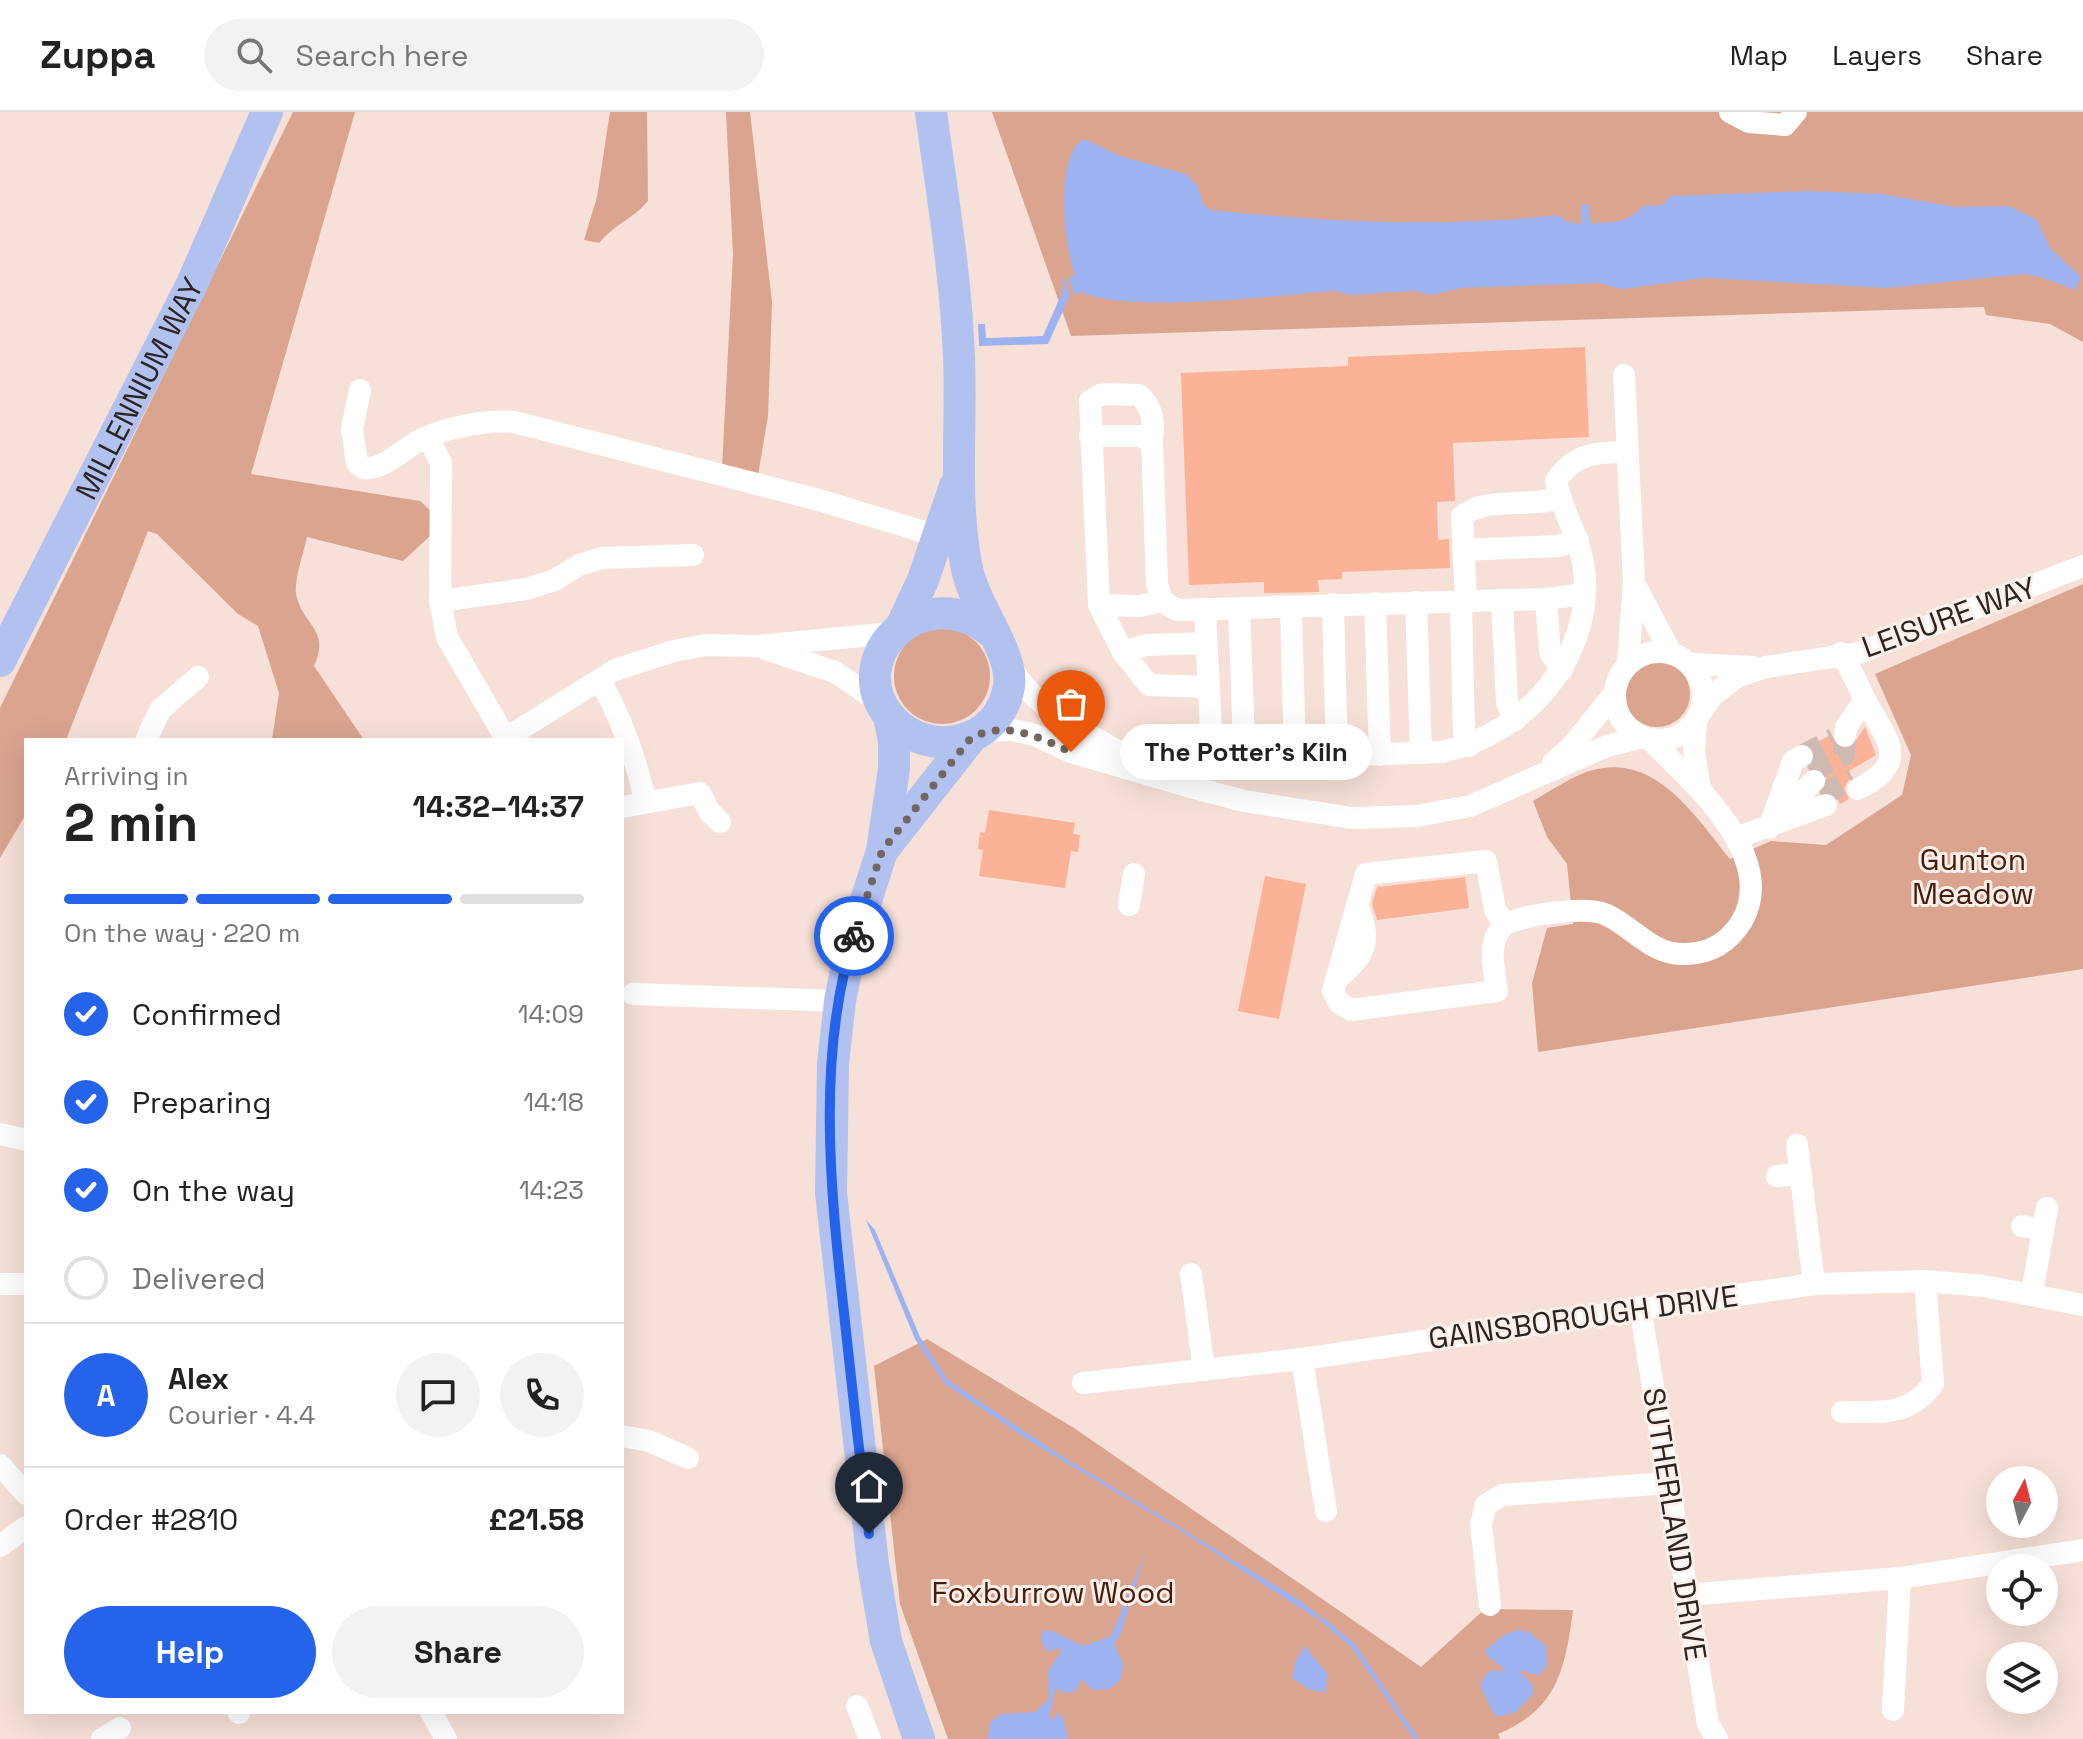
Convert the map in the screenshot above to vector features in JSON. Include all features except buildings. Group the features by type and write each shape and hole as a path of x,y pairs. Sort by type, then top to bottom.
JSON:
{"highway":[{"name":"MILLENNIUM WAY","path":"0,661 192,284 267,112"},
{"path":"882,851 976,735 998,716 1010,683 1007,658 990,631 967,568 958,477 961,407 957,298 931,112"},
{"path":"919,1739 886,1641 873,1564 831,1193 833,1064 850,950 882,851 894,769 894,741 876,678 878,663 898,629 958,477"},
{"path":"898,629 920,615 941,611 962,614 990,631"},
{"path":"885,710 907,733 926,742 948,744 976,735"}],"street":[{"path":"1730,112 1749,122 1785,125 1796,112"},
{"path":"1624,375 1634,582 1628,664"},
{"path":"360,390 352,429 357,463 371,469 422,439 489,419 514,422 819,500 937,536"},
{"path":"1209,687 1149,685 1123,652 1099,605 1090,401 1102,394 1124,392 1139,395 1149,404 1154,423 1157,584 1162,601 1177,610 1546,599 1585,594"},
{"path":"1090,436 1140,436 1152,442"},
{"path":"422,439 432,445 441,463 440,601 447,637 503,738"},
{"path":"1205,611 1215,746 1240,755 1337,756 1421,753 1469,746 1515,720 1562,670 1585,609 1578,540 1559,498 1556,481 1566,466 1579,457 1628,452"},
{"path":"1469,746 1464,732 1462,516 1472,508 1544,503 1559,498"},
{"path":"1464,550 1558,546 1578,540"},
{"path":"440,601 526,589 555,580 579,565 602,558 665,547 693,555"},
{"name":"LEISURE WAY","path":"976,735 1012,730 1035,735 1071,752 1244,801 1352,818 1417,816 1470,806 1607,746 1646,738 1670,739 1698,718 1713,695 1738,676 1766,667 1841,653 1859,653 2083,566"},
{"path":"1634,582 1704,694 1694,752 1700,789"},
{"path":"1546,599 1550,652 1562,670"},
{"path":"1502,600 1507,703 1515,720"},
{"path":"1099,605 1140,606 1162,601"},
{"path":"1416,602 1421,753"},
{"path":"1375,603 1380,755"},
{"path":"1333,604 1337,756"},
{"path":"1291,607 1295,756"},
{"path":"1239,610 1244,742 1240,755"},
{"path":"506,738 600,680 639,660 706,645 757,646 898,629"},
{"path":"1123,652 1146,645 1206,643"},
{"path":"757,646 835,672 885,710"},
{"name":"LEISURE WAY","path":"1537,777 1572,746 1614,694 1628,664 1652,652 1681,659 1766,667"},
{"path":"1841,653 1865,700 1879,718 1890,748 1889,763 1859,777"},
{"name":"LEISURE WAY","path":"1007,658 1015,676 1047,705 1157,775"},
{"path":"147,738 160,710 198,677"},
{"path":"600,680 621,719 637,761 645,801"},
{"path":"1505,924 1495,910 1489,865 1482,860 1366,874 1357,906 1367,928 1359,961 1337,979 1333,991 1339,1003 1351,1010 1497,991 1492,948 1498,931 1505,924 1593,911 1604,913 1625,925 1661,952 1687,954 1714,949 1733,935 1747,913 1751,886 1747,861 1736,838 1700,789 1646,738 1633,732 1619,715 1614,694"},
{"path":"1842,734 1865,700"},
{"path":"1736,838 1769,828 1813,779 1795,769 1769,828"},
{"path":"624,806 700,793 709,811 720,822"},
{"path":"1129,905 1134,874"},
{"path":"633,994 840,1001"},
{"path":"0,1134 24,1140"},
{"path":"1797,1145 1814,1284"},
{"path":"1777,1176 1800,1174"},
{"path":"2032,1293 2038,1221"},
{"path":"1191,1274 1204,1370"},
{"path":"1842,1412 1903,1410 1920,1401 1933,1384 1925,1281"},
{"name":"GAINSBOROUGH DRIVE","path":"1083,1383 1302,1359 1640,1307 1814,1284 1925,1281 2032,1293 2083,1305"},
{"path":"0,1284 24,1284"},
{"name":"SUTHERLAND DRIVE","path":"1640,1307 1708,1736"},
{"path":"1302,1359 1326,1511"},
{"path":"624,1436 649,1441 688,1458"},
{"path":"0,1465 24,1492"},
{"path":"1490,1605 1481,1524 1486,1505 1502,1495 1669,1483"},
{"path":"0,1546 24,1528"},
{"path":"1685,1595 1900,1578 2083,1550"},
{"path":"1893,1710 1900,1578"},
{"path":"857,1706 870,1739"},
{"path":"432,1714 446,1739"}],"green space":[{"path":"293,112 355,112 251,474 420,501 433,513 431,535 403,561 307,537 296,594 317,635 319,644 314,666 363,738 272,738 279,693 258,626 238,614 157,534 148,531 67,738 24,738 24,817 0,858 0,708"},
{"path":"610,112 647,112 648,201 599,243 584,240 597,197"},
{"path":"726,112 750,112 772,302 768,416 758,475 722,469 733,254"},
{"path":"992,112 2083,112 2083,342 2050,324 1986,315 1984,307 1071,336"},
{"name":"Gunton Meadow","path":"2083,584 2083,969 1538,1052 1532,983 1547,928 1573,924 1567,864 1547,837 1533,801 1585,773 1616,767 1636,771 1672,792 1730,859 1771,841 1826,845 1902,795 1911,755 1875,674"},
{"path":"942,628 960,632 976,642 986,658 990,676 986,694 976,710 960,720 942,724 924,720 908,710 898,694 894,676 898,658 908,642 924,632"},
{"path":"1651,661 1663,661 1675,666 1685,676 1690,694 1688,707 1675,722 1663,727 1651,727 1639,722 1629,712 1624,700 1624,688 1629,676 1639,666"},
{"name":"Foxburrow Wood","path":"927,1339 1074,1428 1421,1667 1485,1609 1573,1610 1562,1669 1555,1685 1534,1712 1498,1734 1500,1739 948,1739 900,1604 874,1366"}],"water":[{"path":"1084,139 1123,157 1186,174 1198,187 1203,204 1210,210 1297,218 1428,222 1559,215 1565,221 1581,224 1581,205 1589,204 1590,223 1606,223 1626,219 1643,206 1662,205 1671,196 1808,191 1882,194 1956,207 2009,206 2037,220 2050,248 2081,277 2075,290 2024,274 1887,288 1706,278 1622,289 1599,283 1461,288 1432,295 1413,291 1351,295 1333,291 1241,299 1131,302 1082,292 1074,294 1068,278 1075,275 1065,224 1065,182 1068,163 1075,148"},
{"path":"1064,279 1070,295 1048,344 979,346 978,324 985,324 986,338 1043,336 1064,288 1061,281"},
{"path":"866,1220 875,1230 920,1337 948,1380 1060,1455 1296,1598 1320,1616 1317,1619 1181,1531 1033,1443 945,1384 915,1339"},
{"path":"1146,1550 1121,1633 1114,1644 1123,1663 1121,1680 1109,1689 1092,1690 1082,1679 1075,1692 1064,1693 1056,1688 1049,1717 1053,1720 1058,1712 1064,1720 1068,1739 988,1739 990,1723 1000,1714 1035,1712 1049,1699 1048,1671 1062,1650 1058,1648 1047,1652 1041,1640 1043,1631 1050,1630 1083,1646 1111,1636"},
{"path":"1322,1617 1355,1644 1419,1739 1414,1739 1352,1648 1319,1620"},
{"path":"1518,1630 1529,1632 1546,1646 1547,1665 1540,1675 1519,1671 1532,1684 1533,1694 1516,1712 1496,1717 1482,1691 1481,1681 1490,1671 1506,1670 1488,1657 1485,1650 1504,1635"},
{"path":"1305,1646 1328,1675 1325,1693 1308,1689 1292,1678 1296,1660"}],"tunnel":[{"path":"1810,772 1844,755 1845,736"},
{"path":"1802,756 1834,739"},
{"path":"1821,795 1853,779"}],"way so far":[{"path":"854,936 882,851 970,739 983,731 1012,730 1035,735 1071,752"}],"place":[{"name":"The Potter's Kiln","path":"1071,752"}],"route":[{"path":"854,936 840,1001 833,1064 831,1193 869,1534"}]}
